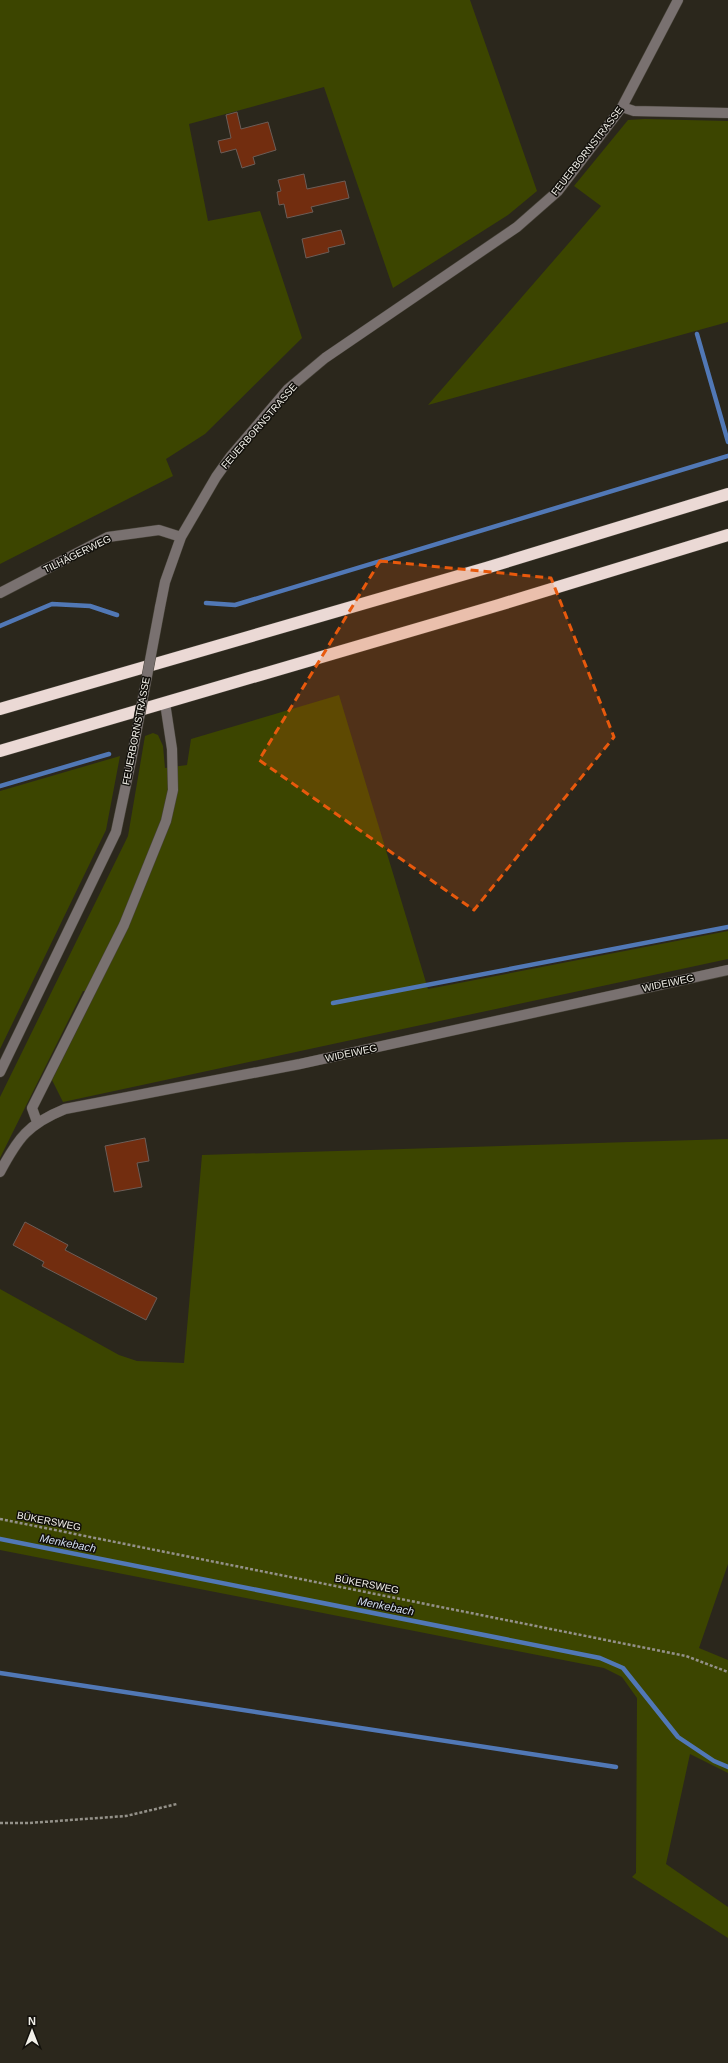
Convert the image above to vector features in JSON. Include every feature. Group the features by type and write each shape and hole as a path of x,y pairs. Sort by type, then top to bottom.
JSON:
{"highway":[{"path":"0,709 486,568 728,494"},
{"path":"0,751 728,535"}],"street":[{"name":"FEUERBORNSTRASSE","path":"0,1072 116,832 165,582 181,537 227,461 288,389 325,358 517,227 558,191 622,107 678,0"},
{"path":"622,107 634,111 728,113"},
{"name":"TILHÄGERWEG","path":"0,593 108,537 159,530 181,537"},
{"path":"37,1122 32,1108 124,925 166,821 173,790 172,749 165,703"},
{"name":"WIDEIWEG","path":"0,1172 9,1155 26,1130 37,1122 65,1109 300,1064 728,970"}],"path":[{"name":"BÜKERSWEG","path":"0,1519 686,1656 728,1672"},
{"path":"0,1823 29,1823 126,1816 177,1804"}],"highlighted area":[{"path":"380,561 551,578 614,737 474,910 259,760"}],"green space":[{"path":"0,0 470,0 537,191 508,215 393,288 324,87 189,124 208,221 260,211 302,338 205,434 166,459 173,476 0,564"},
{"path":"628,120 728,121 728,322 428,405 601,206 574,186"},
{"path":"339,695 428,989 728,931 728,959 63,1102 52,1080 96,992 83,991 0,1158 0,1097 128,836 145,736 153,733 158,735 163,746 165,768 187,765 191,739"},
{"path":"120,756 106,830 0,1049 0,791"},
{"path":"728,1139 728,1564 699,1648 728,1660 728,1773 690,1754 666,1864 728,1907 728,1938 632,1877 636,1873 637,1698 622,1677 604,1668 0,1550 0,1289 119,1355 137,1361 184,1363 202,1155"}],"building":[{"path":"237,112 241,129 268,122 276,150 253,157 255,164 242,168 236,149 221,153 218,141 231,138 226,115"},
{"path":"304,174 307,189 345,181 349,198 311,207 313,212 287,218 284,204 279,205 277,192 281,191 278,180"},
{"path":"341,230 345,244 328,248 329,252 306,258 302,239"},
{"path":"145,1138 149,1161 137,1163 142,1187 114,1192 105,1146"},
{"path":"25,1222 68,1245 65,1250 157,1298 146,1320 42,1266 44,1262 13,1245"}],"waterway":[{"path":"697,334 728,442"},
{"path":"206,603 235,605 728,456"},
{"path":"0,626 52,604 90,606 117,615"},
{"path":"0,786 109,754"},
{"path":"333,1003 728,927"},
{"name":"Menkebach","path":"0,1539 600,1658 623,1668 678,1737 714,1761 728,1767"},
{"path":"0,1673 616,1767"}]}
